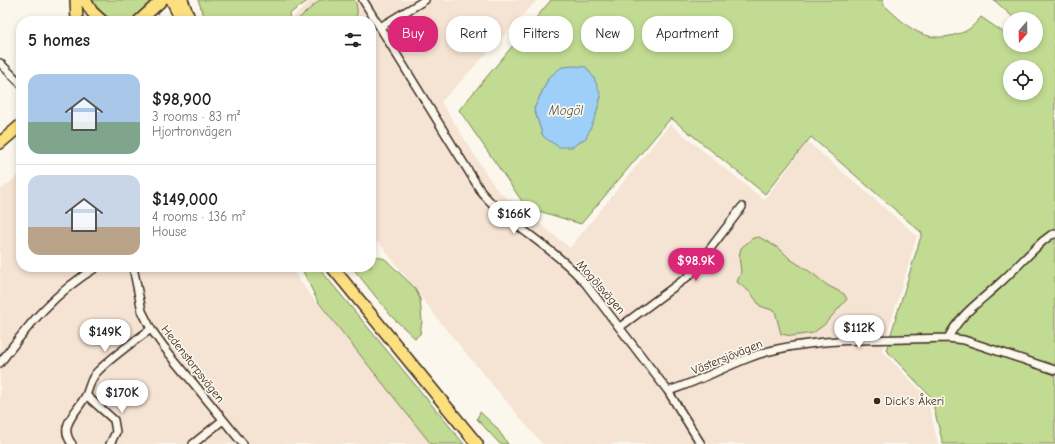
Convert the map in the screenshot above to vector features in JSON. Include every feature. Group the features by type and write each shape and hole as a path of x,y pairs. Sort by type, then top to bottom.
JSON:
{"highway":[{"path":"172,0 180,16"},
{"path":"182,0 188,16"},
{"path":"78,16 79,1"},
{"path":"79,1 83,16"},
{"path":"79,1 96,16"},
{"path":"145,16 153,9"},
{"path":"0,143 16,129"},
{"path":"0,148 16,134"},
{"path":"336,272 477,444"},
{"path":"343,272 484,444"}],"street":[{"name":"Mogölsvägen","path":"363,0 373,16"},
{"path":"380,27 425,0"},
{"name":"Mogölsvägen","path":"376,21 482,193 504,215 574,270 620,327 668,391 701,444"},
{"path":"0,63 16,79"},
{"path":"620,327 690,275 742,207"},
{"path":"948,338 953,329 973,306 1000,283 1043,241 1055,234"},
{"path":"0,363 39,313 73,283 90,272"},
{"name":"Hedenstorpsvägen","path":"134,272 142,311 151,329 243,444"},
{"path":"72,444 67,435 68,422 86,395 90,382 97,372 151,329"},
{"name":"Västersjövägen","path":"668,391 718,373 756,355 778,349 853,340 948,338 983,346 1055,370"},
{"path":"86,395 114,420 116,432 110,444"},
{"path":"193,444 223,420"}],"shaded area":[{"path":"311,0 537,0 522,16 509,16 509,30 501,38 501,16 446,16 446,52 488,52 441,102 496,189 570,248 670,124 764,200 808,142 917,236 882,351 927,397 938,444 542,444 441,323 379,242 376,243 376,16 295,16"},
{"path":"16,177 16,272 294,272 310,295 436,444 0,444 0,190"}],"green space":[{"path":"91,0 156,0 140,16 107,16"},
{"path":"198,0 309,0 289,14 289,16 204,16"},
{"path":"320,0 354,0 357,7 357,16 302,16"},
{"path":"551,0 883,0 883,4 906,24 921,34 939,37 950,36 968,30 981,17 1003,32 1003,52 1043,52 1043,12 1007,12 994,0 1055,0 1055,444 943,444 931,397 886,350 922,233 811,137 765,194 671,118 581,224 526,207 459,110 509,50 509,52 573,52 573,16 538,16","holes":["549,77 601,96 595,118 543,136 534,109"]},
{"path":"759,237 780,249 790,259 827,285 844,294 847,299 824,325 813,333 792,336 781,334 775,311 760,306 751,293 737,282 741,272 739,256 741,248 753,238"},
{"path":"376,256 385,259 415,288 420,299 422,321 420,334 415,338 392,317 356,272 376,272"},
{"path":"303,272 322,272 464,444 431,444 318,302"},
{"path":"480,412 496,427 508,444 500,444 477,419"}],"water":[{"name":"Mogöl","path":"562,67 586,67 594,78 601,96 595,118 586,138 572,147 559,147 543,136 534,109 549,77"}],"place":[{"name":"Dick's Åkeri","path":"877,401"}]}
